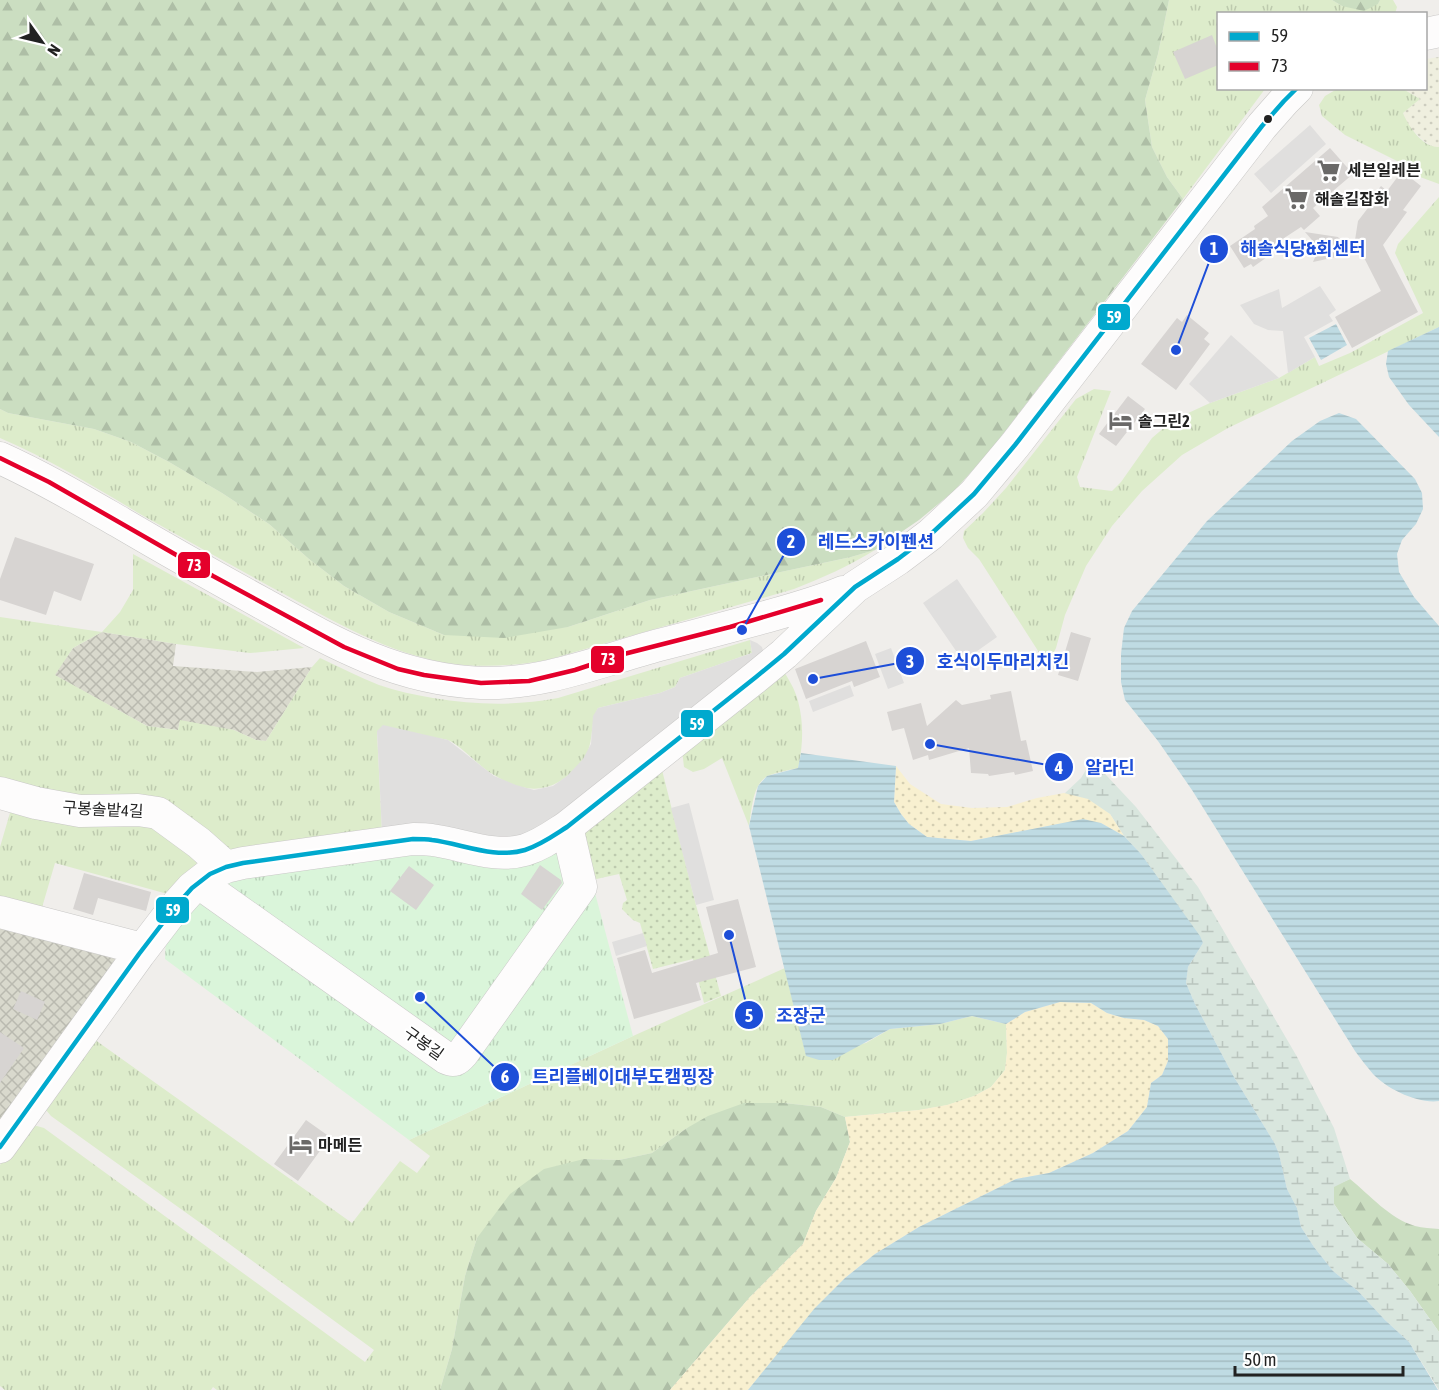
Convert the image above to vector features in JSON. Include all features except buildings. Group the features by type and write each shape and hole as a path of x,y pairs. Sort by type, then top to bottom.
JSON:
{"street":[{"path":"0,458 60,488 213,576 344,647 398,669 424,675 481,682 529,681 782,612 855,587 898,560 955,513 980,487 1029,427 1262,126 1295,90"},
{"path":"0,1147 142,949 175,907 210,874 243,862 413,839 431,840 505,854 525,850 542,843 567,827 784,654 855,587"},
{"name":"구봉솔밭4길","path":"0,793 36,803 80,811 138,810 158,813 199,843 226,867"},
{"name":"구봉길","path":"198,883 452,1061 458,1059 463,1053 581,887 567,827"},
{"path":"0,912 142,949"}],"shaded area":[{"path":"1310,125 1326,144 1271,193 1254,174"},
{"path":"1320,286 1336,310 1329,315 1333,321 1304,337 1315,357 1288,373 1283,331 1268,330 1254,324 1240,305 1279,289 1282,308"},
{"path":"1231,335 1279,378 1210,403 1189,384"},
{"path":"957,579 997,637 963,661 923,603"},
{"path":"102,632 176,644 173,666 257,672 312,667 266,741 256,740 234,730 180,721 178,730 147,726 54,675 73,648"},
{"path":"750,640 762,647 764,654 666,735 530,835 506,841 382,832 377,731 383,725 448,740 494,776 516,785 534,790 553,786 567,776 583,759 591,744 593,716 598,708 660,693 675,687 680,678 752,653"},
{"path":"891,648 904,683 888,689 875,654"},
{"path":"850,685 854,696 813,712 809,701"},
{"path":"689,803 714,900 696,905 671,808"},
{"path":"0,922 115,952 120,965 0,1130"},
{"path":"643,933 647,946 616,956 612,942"}],"green space":[{"path":"0,0 1169,0 1158,54 1145,100 1152,147 1167,177 1183,199 990,451 954,491 919,520 875,550 650,600 568,627 504,638 444,635 389,612 344,586 269,524 222,493 131,442 94,429 8,413 0,409"},
{"path":"1169,0 1332,0 1342,6 1378,4 1380,0 1393,0 1397,7 1396,12 1217,12 1217,90 1264,90 1183,199 1167,177 1152,147 1145,100 1158,54"},
{"path":"1332,0 1380,0 1378,4 1364,11 1342,6"},
{"path":"1439,57 1439,147 1434,148 1408,126 1403,113 1420,99 1405,90 1427,90 1427,59"},
{"path":"1335,90 1405,90 1420,99 1403,113 1412,130 1422,140 1439,147 1439,184 1420,177 1401,163 1345,135 1322,116 1319,105 1325,96"},
{"path":"1439,197 1439,327 1228,428 1182,455 1142,491 1112,526 1086,566 1065,615 1052,656 1046,658 1040,654 963,538 964,531 1006,488 1076,399 1094,389 1111,391 1077,477 1080,487 1112,491 1152,438 1173,420 1210,403 1279,378 1315,357 1319,366 1350,353 1423,313 1395,253 1398,244"},
{"path":"0,409 8,413 94,429 131,442 222,493 269,524 344,586 389,612 444,635 568,627 650,600 875,550 794,589 547,660 497,666 447,663 404,652 342,626 72,474 0,438"},
{"path":"133,554 304,648 250,653 102,632 120,612 133,590"},
{"path":"0,617 102,632 73,648 55,675 147,726 178,730 180,720 234,730 256,740 266,741 320,658 379,685 399,691 426,697 496,704 558,698 750,640 752,653 680,678 675,687 660,693 598,708 589,748 583,760 563,779 542,788 519,787 507,782 488,771 448,740 377,732 382,832 241,855 88,802 0,783"},
{"path":"781,667 793,688 800,709 802,743 800,760 798,768 770,775 760,784 754,797 749,826 722,758 704,769 693,772 684,767 682,750"},
{"path":"1092,760 1136,807 1198,887 1296,1055 1334,1128 1350,1179 1334,1187 1334,1204 1357,1238 1388,1264 1439,1332 1439,1390 1409,1342 1358,1291 1333,1271 1301,1227 1297,1208 1287,1189 1275,1144 1234,1077 1186,983 1188,967 1203,943 1110,814 1064,794 1081,778"},
{"path":"661,766 721,996 704,1003 693,959 653,969 640,923 633,920 622,909 623,903 627,900 619,874 592,880 584,831"},
{"path":"12,806 154,822 196,855 197,871 175,896 55,863 41,911 0,900 0,847"},
{"path":"550,848 561,854 570,886 595,893 633,1036 409,1140 165,959 166,934 221,879 342,856"},
{"path":"785,968 806,1055 866,1043 890,1029 940,1024 972,1016 1006,1024 1005,1070 991,1087 948,1105 845,1117 821,1107 784,1103 687,1128 652,1153 619,1160 584,1159 477,1238 465,1276 452,1349 440,1390 217,1390 213,1387 211,1390 5,1390 0,1386 0,1165 27,1127 37,1126 44,1128 365,1362 374,1350 51,1116 46,1110 46,1101 91,1037 352,1223 400,1161 417,1173 430,1156 409,1140"},
{"path":"744,1103 784,1103 821,1107 845,1117 850,1142 836,1178 816,1211 803,1244 750,1297 670,1390 440,1390 452,1349 465,1276 477,1238 510,1194 544,1169 584,1159 619,1160 652,1153 708,1116"},
{"path":"1350,1179 1397,1218 1415,1226 1439,1229 1439,1332 1388,1264 1357,1238 1334,1204 1334,1186"}],"sand":[{"path":"896,766 910,784 941,804 972,808 1007,807 1064,793 1088,799 1110,814 1124,836 1101,823 1064,823 971,841 927,837 909,824 894,802"},
{"path":"1060,1002 1091,1003 1107,1013 1144,1020 1158,1026 1168,1039 1168,1061 1162,1075 1151,1083 1147,1107 1128,1131 1093,1153 1049,1173 1016,1179 919,1227 875,1254 845,1278 815,1309 748,1390 670,1390 750,1297 803,1244 816,1211 836,1178 850,1142 845,1117 947,1105 974,1096 991,1087 1005,1070 1006,1024 1025,1012"}],"water":[{"path":"1336,324 1347,345 1321,360 1309,338"},
{"path":"1439,327 1439,437 1409,405 1389,377 1386,364 1388,351"},
{"path":"1339,413 1356,419 1415,479 1422,493 1423,509 1416,524 1402,540 1397,554 1399,572 1414,597 1439,626 1439,1101 1413,1098 1394,1090 1373,1074 1355,1051 1192,790 1158,741 1125,700 1121,682 1124,628 1132,611 1207,521 1292,441 1320,421"},
{"path":"801,753 896,766 894,802 909,824 927,837 971,841 1083,819 1101,823 1124,836 1141,854 1200,936 1203,943 1188,967 1186,983 1234,1077 1275,1144 1287,1189 1297,1208 1301,1227 1333,1271 1358,1291 1409,1342 1438,1390 748,1390 814,1309 845,1278 875,1254 919,1227 1016,1179 1049,1173 1093,1153 1128,1131 1147,1107 1151,1083 1162,1075 1168,1061 1168,1039 1158,1026 1144,1020 1107,1013 1091,1003 1060,1002 1025,1012 1006,1024 972,1016 940,1024 890,1029 833,1060 819,1060 806,1056 749,826 758,786 767,776 798,768"}],"transit line":[{"name":"59","path":"0,1147 175,907 192,888 210,874 243,863 413,839 432,840 502,853 531,848 567,827 756,677 784,654 855,587 931,534 974,494 1015,445 1262,126 1295,90"},
{"name":"73","path":"0,458 49,482 213,576 344,647 398,669 424,675 481,683 529,681 821,600"}],"place":[{"name":"세븐일레븐","path":"1329,170"},
{"name":"해솔길잡화","path":"1297,199"},
{"name":"해솔식당&회센터","path":"1176,350"},
{"name":"솔그린2","path":"1120,421"},
{"name":"레드스카이펜션","path":"742,630"},
{"name":"호식이두마리치킨","path":"813,679"},
{"name":"알라딘","path":"930,744"},
{"name":"조장군","path":"729,935"},
{"name":"트리플베이대부도캠핑장","path":"420,997"},
{"name":"마메든","path":"300,1145"}]}
